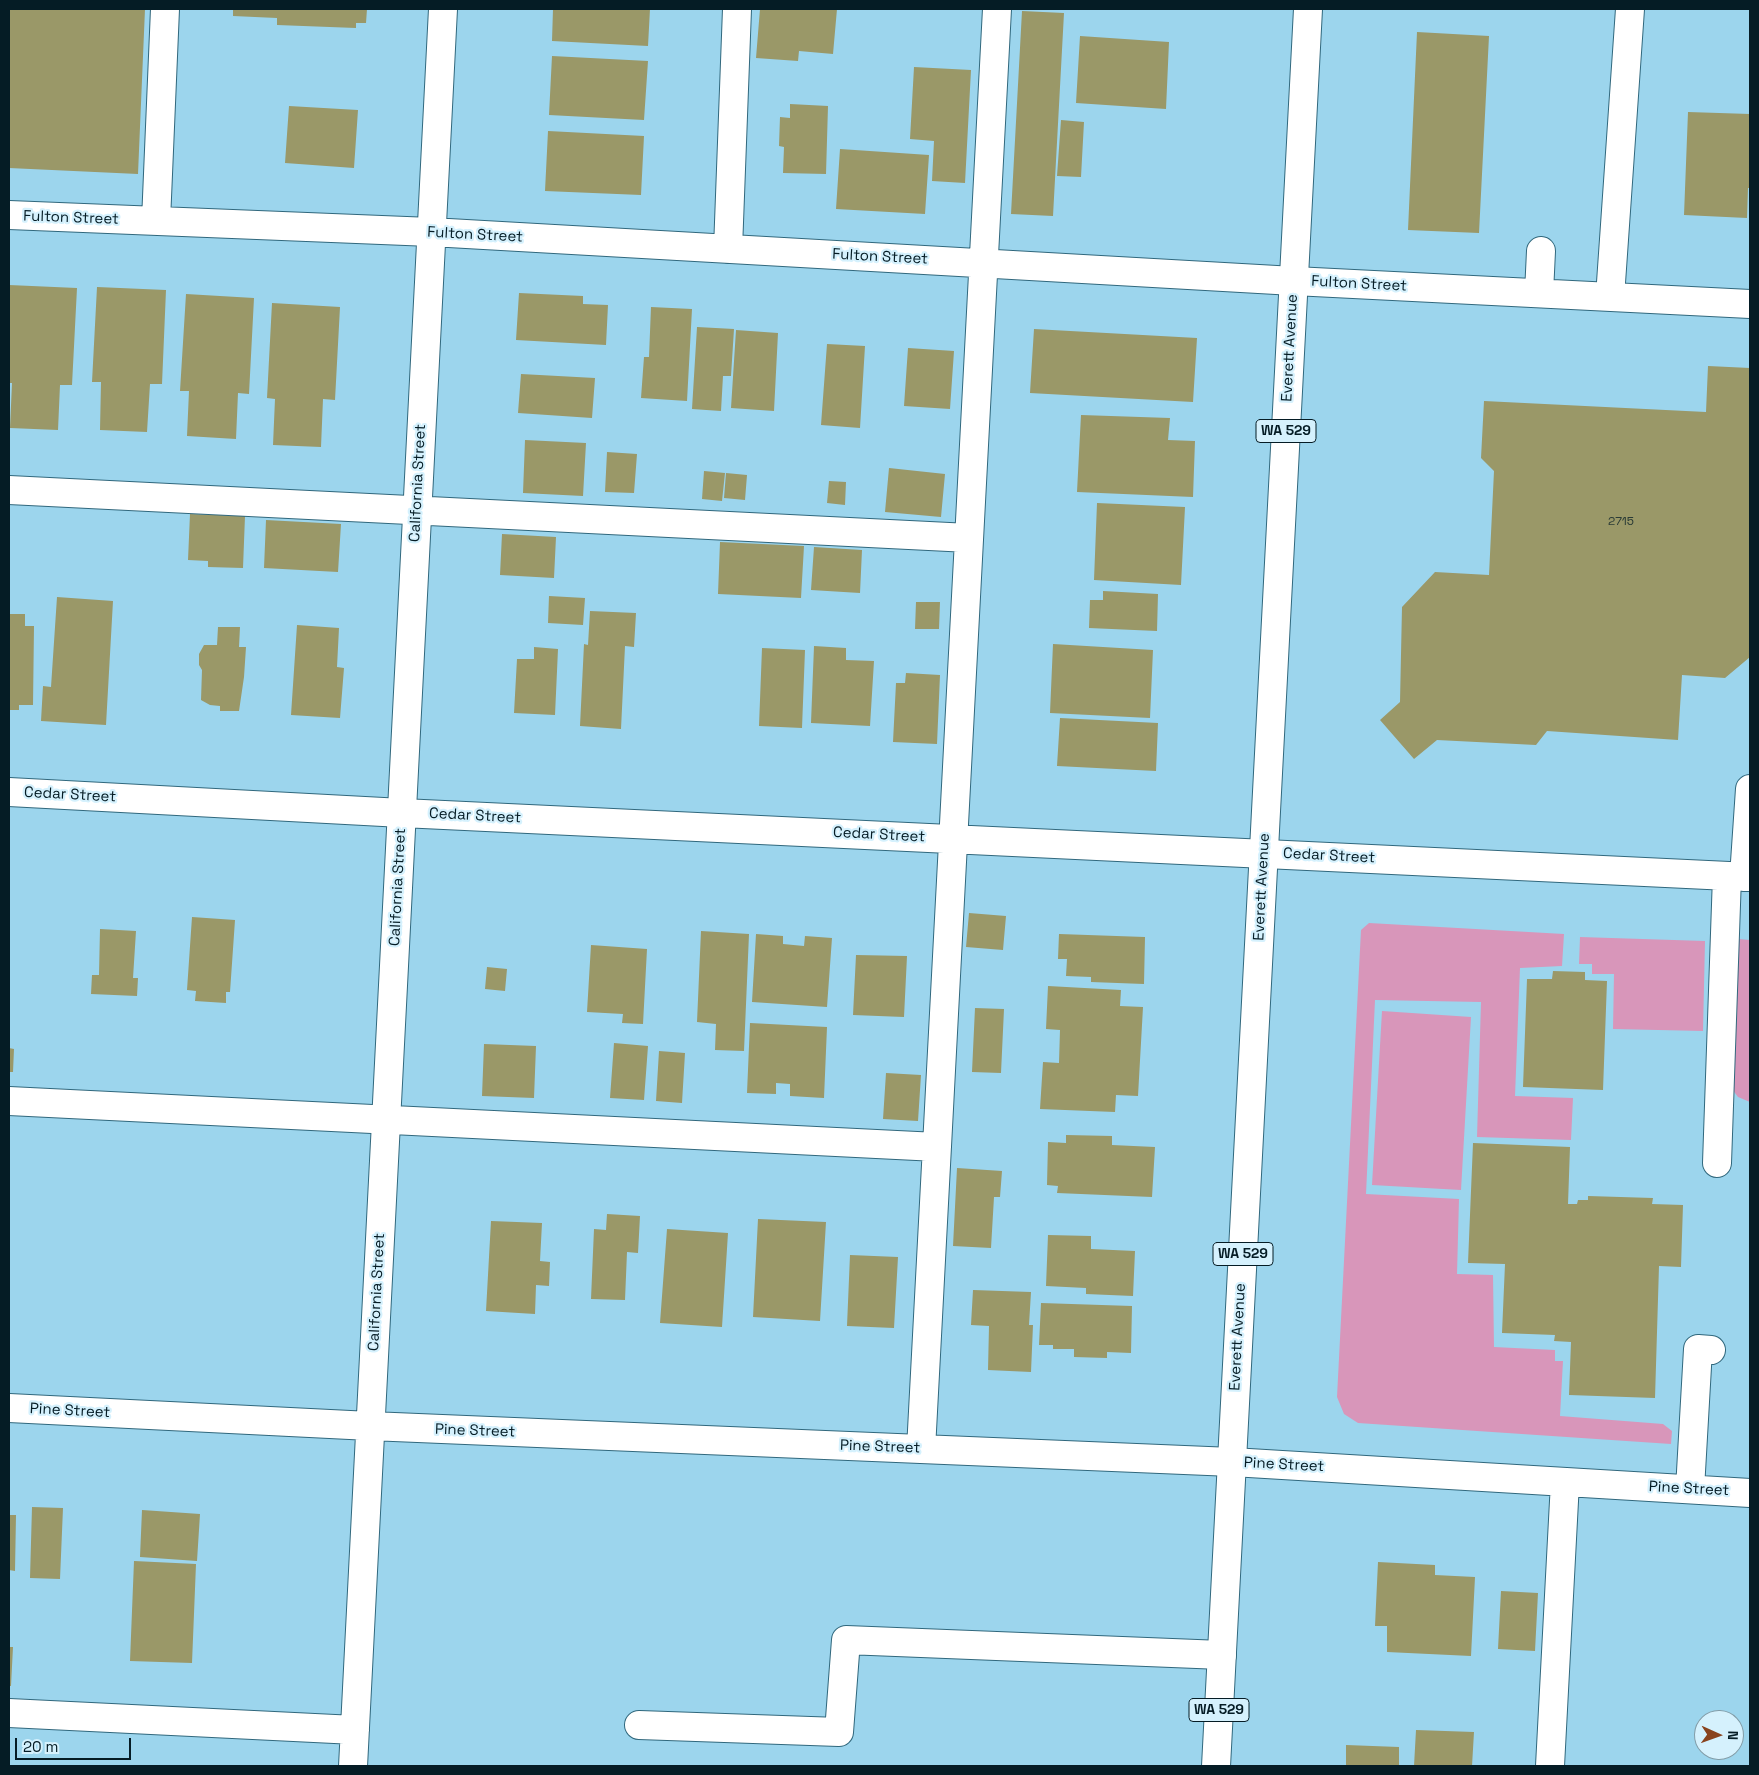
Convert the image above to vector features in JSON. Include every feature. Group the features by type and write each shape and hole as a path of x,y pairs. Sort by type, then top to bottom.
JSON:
{"street":[{"path":"156,221 165,9"},
{"name":"California Street","path":"353,1766 443,9"},
{"path":"728,249 737,9"},
{"path":"921,1449 998,9"},
{"name":"Everett Avenue","path":"1216,1766 1308,9"},
{"path":"1610,297 1630,9"},
{"name":"Fulton Street","path":"9,215 431,232 1294,281 1750,304"},
{"path":"1539,293 1542,251"},
{"path":"9,490 417,512 969,538"},
{"path":"1717,1163 1740,877 1750,789"},
{"name":"Cedar Street","path":"9,792 1740,877"},
{"path":"9,1101 937,1147"},
{"path":"1690,1490 1698,1349 1711,1350"},
{"name":"Pine Street","path":"9,1408 370,1426 1232,1462 1750,1493"},
{"path":"1550,1766 1565,1482"},
{"path":"639,1725 840,1732 846,1640 1222,1654"},
{"path":"9,1713 355,1730"}],"shaded area":[{"path":"1369,923 1564,934 1562,966 1520,968 1515,1096 1573,1098 1571,1140 1477,1137 1481,1002 1375,1000 1366,1194 1459,1199 1457,1274 1493,1275 1494,1347 1555,1350 1555,1361 1563,1361 1560,1416 1663,1424 1672,1431 1671,1444 1358,1423 1344,1414 1337,1397 1361,930"},
{"path":"1580,937 1705,941 1703,1031 1613,1029 1614,974 1592,974 1592,964 1579,964"},
{"path":"1738,939 1750,940 1750,1102 1738,1097 1732,1089"},
{"path":"1382,1011 1471,1017 1461,1190 1372,1185"}],"building":[{"path":"9,9 145,9 138,174 9,168"},
{"path":"233,9 367,9 366,23 356,23 356,28 277,25 277,18 233,16"},
{"path":"553,9 650,9 648,46 552,41"},
{"path":"760,9 837,9 833,54 799,51 798,61 756,58"},
{"path":"1022,11 1064,13 1053,216 1011,214"},
{"path":"1417,32 1489,36 1479,233 1408,230"},
{"path":"1080,36 1169,42 1166,109 1076,103"},
{"path":"552,56 648,61 644,120 549,115"},
{"path":"914,67 971,70 965,183 932,181 934,141 910,139"},
{"path":"790,104 828,106 826,174 783,173 784,147 779,146 780,117 790,118"},
{"path":"289,106 358,110 354,168 285,163"},
{"path":"1688,112 1750,114 1750,188 1748,188 1747,218 1684,215"},
{"path":"1061,120 1084,122 1081,177 1057,176"},
{"path":"548,131 644,136 641,195 545,191"},
{"path":"840,149 929,155 925,214 836,209"},
{"path":"9,285 77,288 72,385 60,385 58,430 10,428 12,383 9,383"},
{"path":"97,287 166,290 162,384 150,384 147,432 100,430 101,382 92,382"},
{"path":"519,293 583,296 583,304 608,305 606,345 516,340"},
{"path":"186,294 254,298 249,394 238,393 236,439 187,436 189,391 180,391"},
{"path":"272,303 340,307 335,400 323,399 321,447 273,445 275,399 267,398"},
{"path":"651,307 692,309 687,401 641,398 644,357 649,357"},
{"path":"697,327 734,329 731,376 723,376 721,411 692,409"},
{"path":"1034,329 1197,338 1193,402 1030,393"},
{"path":"736,330 778,333 774,411 731,408"},
{"path":"827,344 865,346 860,428 821,425"},
{"path":"908,348 954,351 950,409 904,406"},
{"path":"1708,366 1750,368 1750,657 1725,678 1682,675 1678,740 1547,731 1536,745 1437,740 1414,759 1380,720 1400,702 1402,607 1435,572 1489,575 1494,471 1481,458 1484,401 1706,412"},
{"path":"521,374 595,378 592,418 518,413"},
{"path":"1081,415 1170,418 1168,440 1195,441 1193,497 1077,492"},
{"path":"525,440 586,443 583,496 523,493"},
{"path":"607,452 637,454 634,493 605,492"},
{"path":"889,468 945,474 941,517 885,512"},
{"path":"704,471 725,473 722,501 702,499"},
{"path":"726,473 747,475 745,500 724,498"},
{"path":"829,481 846,482 845,505 827,503"},
{"path":"1097,503 1185,507 1181,585 1094,580"},
{"path":"190,514 245,516 243,568 208,567 208,561 188,560"},
{"path":"266,520 341,524 338,572 264,568"},
{"path":"502,534 556,537 554,578 500,575"},
{"path":"720,542 804,546 801,598 718,594"},
{"path":"814,547 862,550 860,593 811,590"},
{"path":"1103,591 1158,594 1157,631 1089,628 1090,600 1103,600"},
{"path":"549,596 585,598 583,625 548,623"},
{"path":"57,597 113,601 106,725 41,721 43,686 51,687"},
{"path":"916,602 940,602 939,629 915,629"},
{"path":"590,611 636,613 634,647 625,646 621,729 580,726 584,644 588,645"},
{"path":"9,614 25,614 25,626 34,626 33,705 19,705 19,710 9,710"},
{"path":"297,625 339,628 337,667 344,668 340,718 291,715"},
{"path":"218,627 240,627 239,647 246,647 239,711 220,711 220,706 210,705 201,700 202,670 199,665 199,654 204,645 217,645"},
{"path":"1053,644 1153,650 1150,718 1050,713"},
{"path":"814,646 846,648 846,660 874,661 870,726 811,723"},
{"path":"534,647 558,649 555,715 514,713 517,659 534,659"},
{"path":"762,648 805,650 802,728 759,726"},
{"path":"906,673 940,675 937,744 893,742 896,683 905,683"},
{"path":"1060,718 1158,723 1156,771 1057,766"},
{"path":"969,913 1006,916 1003,950 966,947"},
{"path":"192,917 235,920 230,992 226,992 226,1003 195,1001 196,991 187,990"},
{"path":"100,929 136,931 133,978 138,978 137,996 91,994 92,975 99,975"},
{"path":"701,931 749,934 744,1051 715,1050 716,1024 697,1022"},
{"path":"756,934 783,936 783,944 804,946 805,936 832,938 827,1007 752,1002"},
{"path":"1059,934 1145,937 1144,984 1091,982 1091,977 1066,976 1067,959 1058,959"},
{"path":"591,945 647,949 643,1024 622,1023 623,1014 587,1012"},
{"path":"856,955 907,956 904,1017 853,1015"},
{"path":"487,967 507,969 505,991 485,989"},
{"path":"1553,971 1585,972 1585,980 1607,981 1603,1090 1523,1087 1527,979 1552,979"},
{"path":"1048,986 1121,990 1120,1006 1143,1007 1138,1096 1116,1095 1115,1112 1040,1109 1043,1062 1059,1063 1060,1030 1046,1029"},
{"path":"975,1008 1004,1009 1001,1073 972,1072"},
{"path":"750,1023 827,1027 824,1098 790,1096 790,1084 776,1083 776,1094 747,1093"},
{"path":"614,1043 648,1046 644,1100 610,1098"},
{"path":"484,1044 536,1046 534,1098 482,1096"},
{"path":"9,1048 14,1049 13,1072 9,1072"},
{"path":"659,1051 685,1053 682,1103 656,1101"},
{"path":"886,1073 921,1075 918,1121 883,1119"},
{"path":"1066,1135 1112,1136 1112,1145 1155,1147 1152,1197 1057,1193 1058,1186 1047,1185 1048,1142 1066,1143"},
{"path":"1473,1143 1570,1147 1568,1204 1577,1204 1578,1200 1588,1200 1588,1196 1653,1198 1652,1204 1683,1205 1681,1267 1659,1266 1655,1398 1569,1395 1571,1342 1554,1341 1555,1335 1502,1333 1505,1264 1468,1263"},
{"path":"957,1168 1002,1171 1000,1197 994,1197 991,1248 953,1246"},
{"path":"607,1214 640,1216 638,1253 627,1252 625,1300 591,1299 594,1229 606,1230"},
{"path":"758,1219 826,1222 820,1321 753,1317"},
{"path":"491,1221 542,1223 540,1261 550,1262 549,1286 536,1285 535,1314 486,1311"},
{"path":"667,1229 728,1233 722,1327 660,1323"},
{"path":"1048,1235 1091,1236 1091,1249 1135,1251 1133,1296 1086,1294 1086,1288 1046,1286"},
{"path":"850,1255 898,1257 894,1328 847,1326"},
{"path":"973,1290 1031,1292 1029,1325 1033,1325 1031,1372 988,1370 989,1326 971,1325"},
{"path":"1041,1303 1132,1306 1131,1353 1107,1352 1107,1358 1074,1357 1074,1349 1053,1349 1053,1345 1039,1345"},
{"path":"32,1507 63,1508 60,1579 30,1578"},
{"path":"142,1510 200,1514 197,1561 140,1557"},
{"path":"9,1515 16,1515 15,1571 9,1570"},
{"path":"134,1561 196,1564 192,1663 130,1661"},
{"path":"1378,1562 1435,1565 1435,1575 1475,1577 1471,1656 1387,1652 1387,1626 1375,1626"},
{"path":"1501,1591 1538,1593 1535,1651 1498,1649"},
{"path":"9,1647 13,1647 11,1686 9,1686"},
{"path":"1416,1730 1474,1732 1472,1766 1414,1766"},
{"path":"1346,1745 1399,1747 1399,1766 1346,1766"}]}
